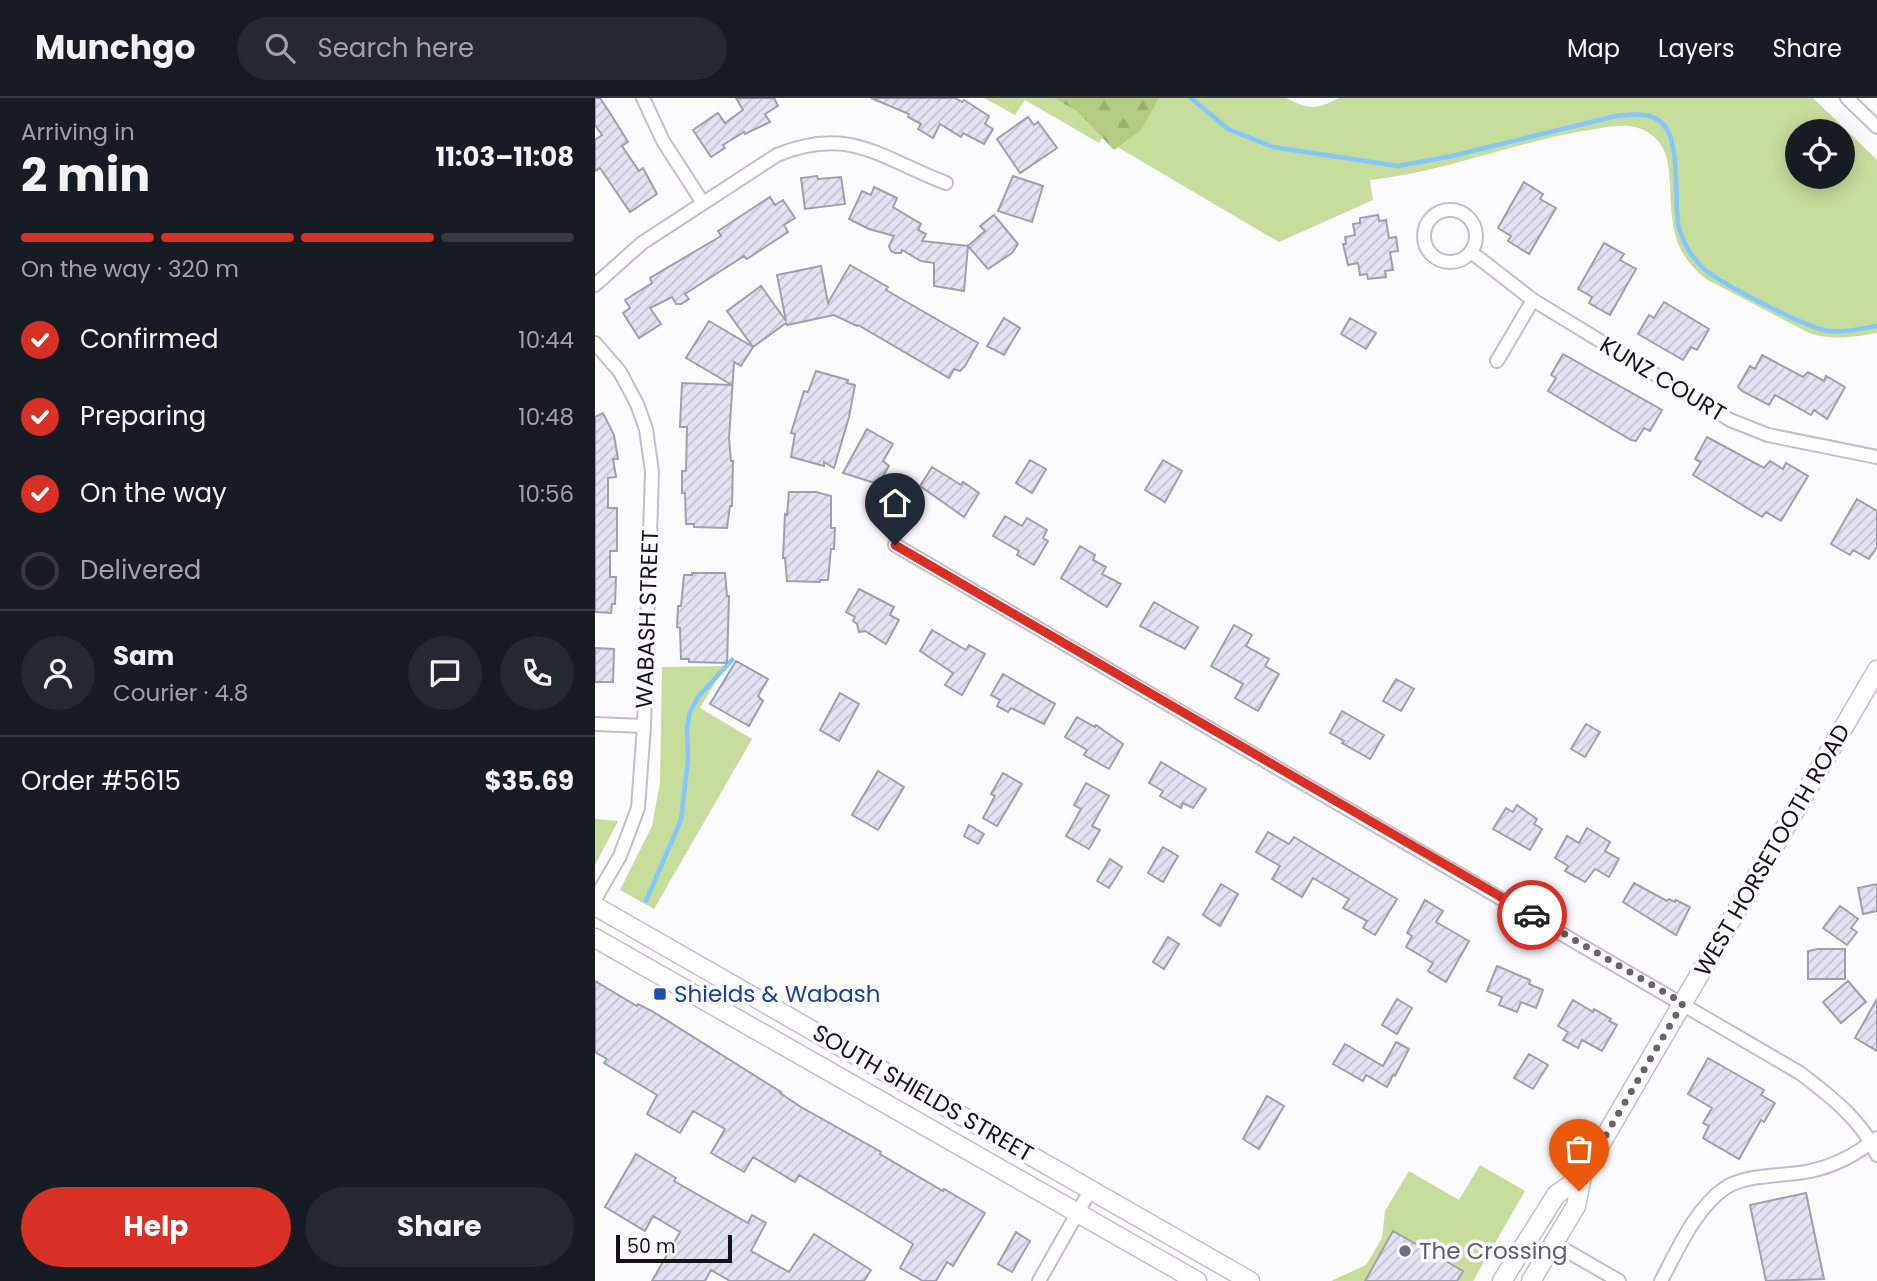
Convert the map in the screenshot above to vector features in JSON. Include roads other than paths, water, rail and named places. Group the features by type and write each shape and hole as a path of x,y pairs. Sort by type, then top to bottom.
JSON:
{"main road":[{"name":"WEST HORSETOOTH ROAD","path":"1531,1281 1576,1206 1582,1176 1877,670"},
{"name":"SOUTH SHIELDS STREET","path":"595,906 1250,1281"},
{"name":"SOUTH SHIELDS STREET","path":"595,938 1197,1281"},
{"name":"WEST HORSETOOTH ROAD","path":"1502,1281 1556,1195 1582,1176"}],"street":[{"path":"643,98 663,141 703,203"},
{"path":"1847,98 1877,127"},
{"path":"595,285 635,248 777,155 795,147 829,142 865,147 946,183"},
{"path":"1449,210 1465,214 1477,236 1471,252 1457,262 1439,260 1432,255 1424,240 1429,221 1441,212 1449,210"},
{"name":"KUNZ COURT","path":"1471,252 1533,300 1730,420 1768,435 1877,457"},
{"path":"1497,361 1533,300"},
{"name":"WABASH STREET","path":"595,343 620,372 637,404 649,448 652,472 644,726 638,808 620,856 595,899"},
{"path":"895,545 1800,1073 1849,1115 1875,1145 1836,1164 1753,1179 1727,1187 1707,1204 1681,1242 1661,1281"},
{"path":"595,724 644,726"},
{"path":"1039,1281 1091,1189"},
{"path":"1553,1243 1619,1281"}],"waterway":[{"path":"1191,98 1228,129 1273,147 1398,166 1452,156 1616,116 1652,117 1662,123 1672,144 1679,228 1689,250 1704,269 1728,285 1818,328 1841,331 1877,326"},
{"path":"646,901 681,820 690,712 698,697 732,660"}],"place":[{"name":"Shields & Wabash","path":"660,994"},
{"name":"The Crossing","path":"1405,1251"}]}
